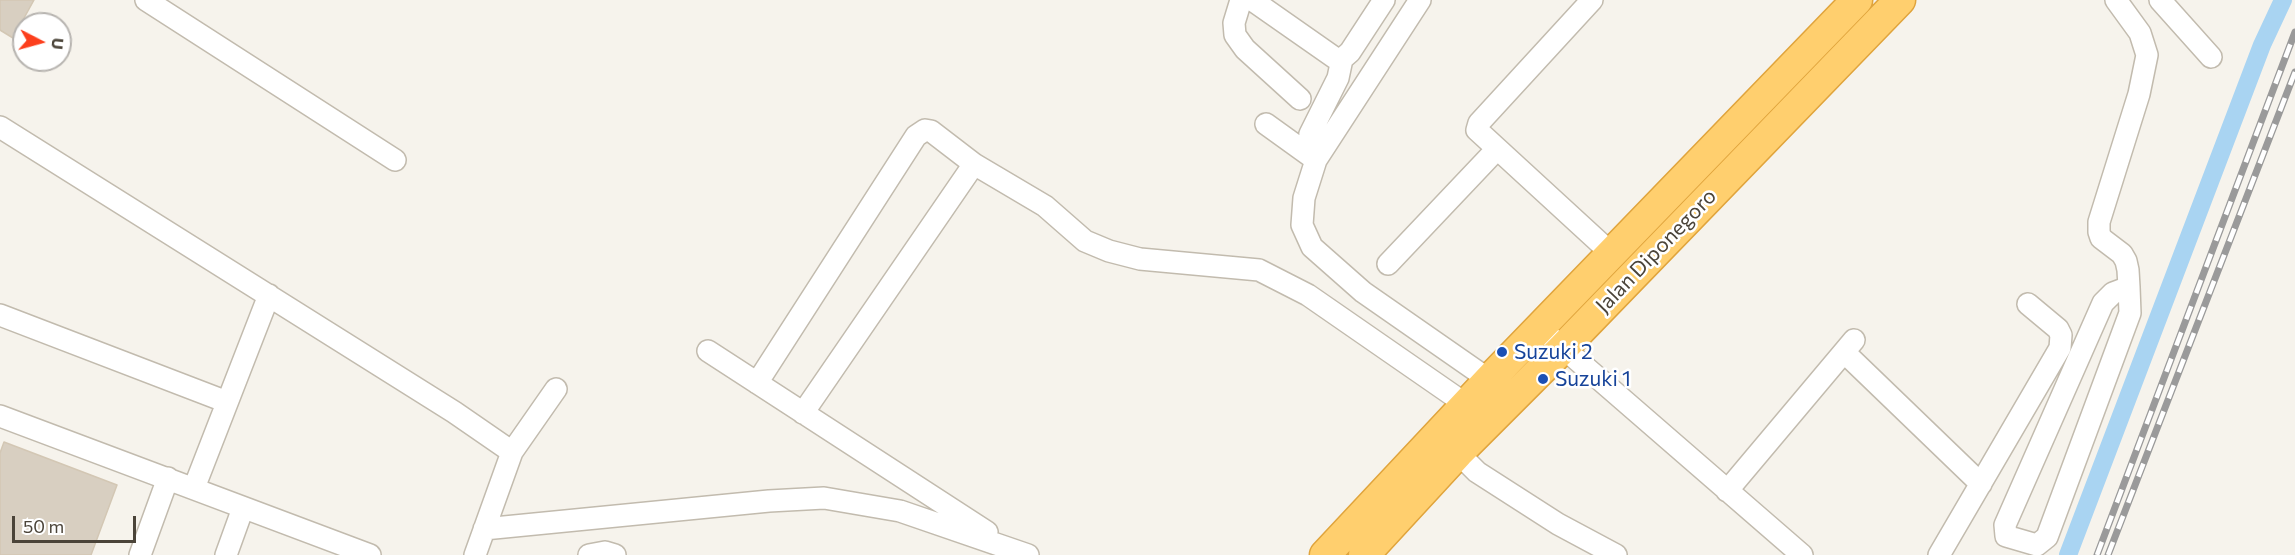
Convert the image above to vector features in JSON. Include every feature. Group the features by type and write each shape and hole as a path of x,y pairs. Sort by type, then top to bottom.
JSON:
{"highway":[{"name":"Jalan Diponegoro","path":"1364,555 1458,453 1478,413 1490,379 1857,0"},
{"name":"Jalan Diponegoro","path":"1324,555 1478,413 1513,398 1899,0"}],"lane":[{"path":"146,0 395,160"},
{"path":"1240,0 1234,23 1235,35 1245,50 1300,99"},
{"path":"1252,0 1335,58 1342,59"},
{"path":"1320,154 1310,134 1338,78 1342,59 1350,52 1384,0"},
{"path":"1420,0 1320,154 1309,177 1301,214 1302,225 1312,247 1363,292 1490,379 1513,398"},
{"path":"1592,0 1478,125 1479,132 1612,254"},
{"path":"2116,0 2140,33 2147,55 2139,94 2098,232 2101,238 2122,254 2128,270 2129,287 2130,313 2046,537 2037,545 2006,536 2005,525 2103,303 2113,293 2129,287"},
{"path":"2160,0 2211,57"},
{"path":"1266,124 1320,154"},
{"path":"0,126 454,412 512,452"},
{"path":"756,383 916,136 925,130 931,131 974,164 1045,206 1085,241 1109,251 1140,259 1259,270 1308,295 1478,413"},
{"path":"1388,264 1497,148"},
{"path":"803,413 974,164"},
{"path":"194,488 269,295"},
{"path":"1939,555 2060,348 2061,334 2058,329 2028,304"},
{"path":"0,315 227,402"},
{"path":"1541,327 1802,555"},
{"path":"1727,491 1849,346 1981,484"},
{"path":"2084,350 2112,362"},
{"path":"708,351 1021,553"},
{"path":"475,555 512,452 556,389"},
{"path":"0,416 168,478 357,553"},
{"path":"1458,453 1477,472 1558,524 1616,555"},
{"path":"140,555 168,478"},
{"path":"484,529 769,501 824,498 900,511 1021,553"},
{"path":"226,555 243,508"},
{"path":"589,555 605,552 615,555"}],"building":[{"path":"0,0 34,0 27,12 12,12 12,37 0,30"},
{"path":"4,442 117,485 91,555 0,555 0,453"}],"waterway":[{"path":"2068,555 2262,45 2283,0"}],"railway":[{"path":"2097,555 2295,32"},
{"path":"2108,555 2295,72"}],"place":[{"name":"Suzuki 2","path":"1502,352"},
{"name":"Suzuki 1","path":"1543,379"}]}
